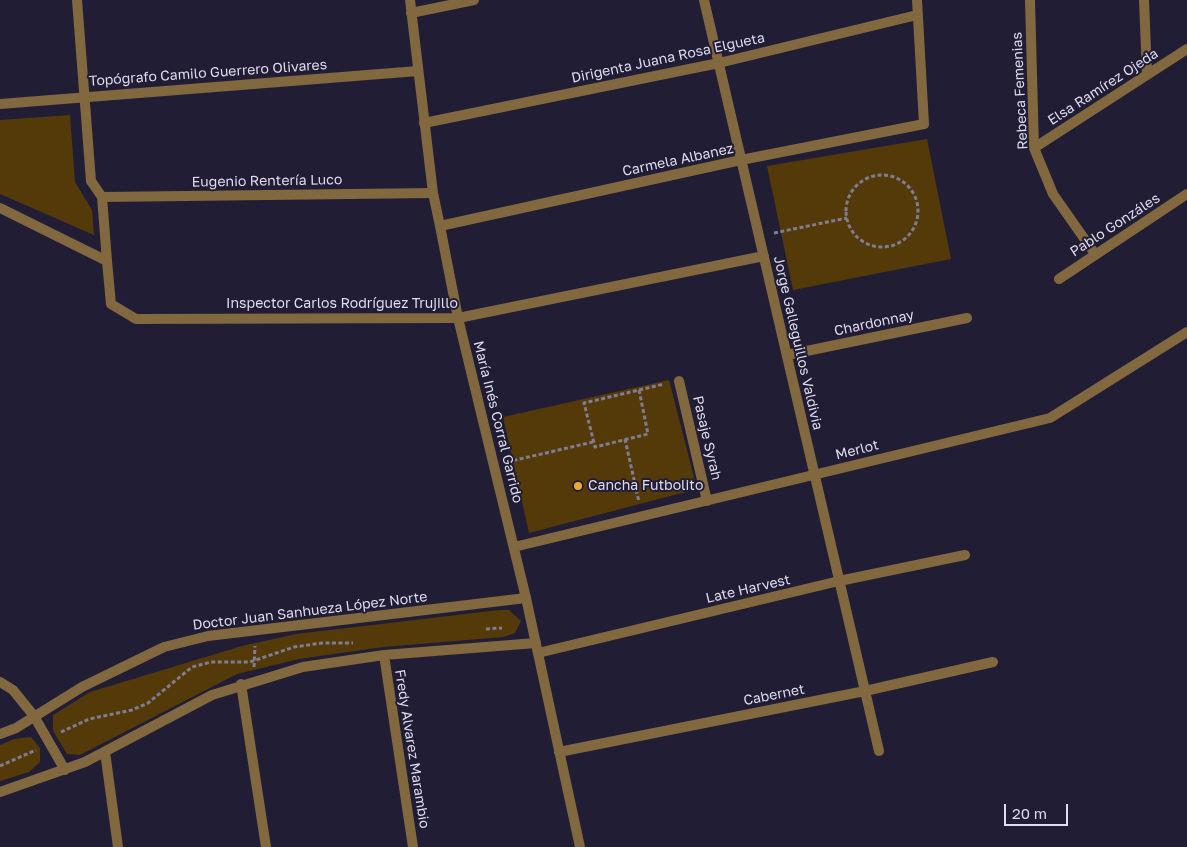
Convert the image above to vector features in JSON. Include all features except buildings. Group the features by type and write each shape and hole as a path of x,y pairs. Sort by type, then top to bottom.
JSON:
{"street":[{"path":"77,0 91,181 102,197 107,261"},
{"name":"María Inés Corral Garrido","path":"410,0 433,192 458,318 526,598 580,847"},
{"path":"411,13 474,0"},
{"name":"Jorge Galleguillos Valdivia","path":"704,0 879,751"},
{"path":"917,0 917,15"},
{"name":"Rebeca Femenias","path":"1030,0 1034,148 1053,194 1095,254"},
{"path":"1144,0 1147,75"},
{"name":"Dirigenta Juana Rosa Elgueta","path":"424,123 718,63 917,15"},
{"name":"Carmela Albanez","path":"440,226 741,160 924,124 917,15"},
{"name":"Elsa Ramírez Ojeda","path":"1034,148 1187,49"},
{"name":"Topógrafo Camilo Guerrero Olivares","path":"0,104 418,71"},
{"name":"Eugenio Rentería Luco","path":"102,197 433,192"},
{"name":"Pablo Gonzáles","path":"1059,279 1187,194"},
{"path":"0,208 107,261"},
{"name":"Inspector Carlos Rodríguez Trujillo","path":"107,261 110,304 136,319 458,318 764,256"},
{"name":"Chardonnay","path":"787,355 967,318"},
{"name":"Merlot","path":"514,547 1050,418 1187,332"},
{"name":"Pasaje Syrah","path":"680,381 707,501"},
{"name":"Late Harvest","path":"0,792 65,770 105,752 212,695 254,680 303,667 384,655 506,646 537,648 965,555"},
{"name":"Doctor Juan Sanhueza López Norte","path":"0,734 82,687 164,647 208,636 526,598"},
{"name":"Fredy Alvarez Marambio","path":"384,655 413,847"},
{"name":"Cabernet","path":"559,752 865,691 993,662"},
{"path":"0,682 12,690 34,716 65,770"},
{"path":"241,684 266,847"},
{"path":"105,752 118,847"}],"path":[{"path":"877,175 901,180 910,188 916,198 919,210 917,222 912,233 903,241 892,246 880,247 868,244 851,229 846,218 846,207 850,195 856,186 866,179 877,175"},
{"path":"759,236 846,218"},
{"path":"639,390 648,434 595,447 584,403 639,390 680,381"},
{"path":"625,440 642,517"},
{"path":"494,465 593,442"},
{"path":"497,601 506,646"},
{"path":"254,680 255,630"},
{"path":"0,766 40,748 48,740"}],"shaded area":[{"path":"70,115 75,182 92,210 94,235 0,194 0,120"},
{"path":"927,139 951,259 793,290 767,166"},
{"path":"669,380 697,489 529,533 503,417"},
{"path":"509,610 521,621 515,633 504,637 383,647 299,659 237,674 80,755 67,754 53,731 53,715 90,692 242,646 296,634"},
{"path":"31,737 40,748 40,762 29,772 0,781 0,745 14,739"}],"place":[{"name":"Cancha Futbolito","path":"578,486"}]}
